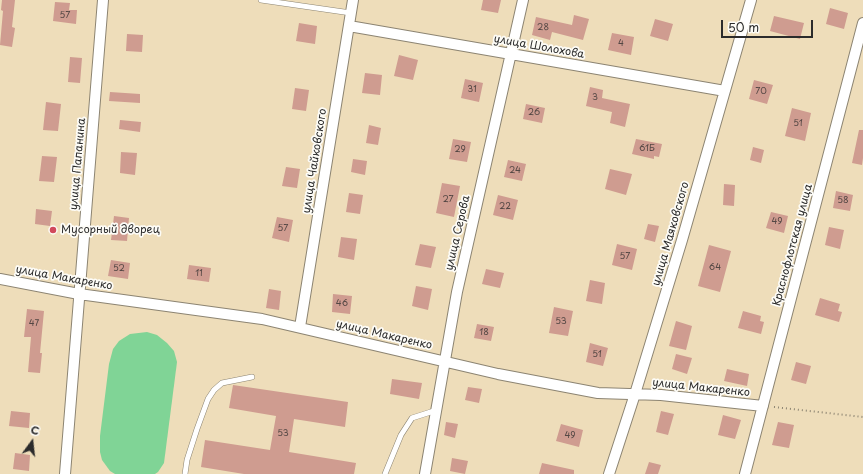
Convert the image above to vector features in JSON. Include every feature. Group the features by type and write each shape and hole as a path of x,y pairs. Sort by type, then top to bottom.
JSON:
{"street":[{"name":"улица Папанина","path":"65,474 103,0"},
{"name":"улица Чайковского","path":"300,327 353,0"},
{"name":"улица Серова","path":"425,474 457,292 523,0"},
{"name":"улица Маяковского","path":"609,474 635,394 751,0"},
{"name":"Краснофлотская улица","path":"745,474 863,23"},
{"name":"улица Шолохова","path":"349,26 725,91"},
{"name":"улица Макаренко","path":"0,279 79,294 262,319 445,362 598,393 661,395 763,406"}],"lane":[{"path":"261,0 351,13"},
{"path":"185,474 187,460 197,429 208,399 214,390 222,383 252,378"},
{"path":"385,474 401,435 412,418 437,410"}],"path":[{"path":"763,406 863,417"}],"green space":[{"path":"147,332 157,335 167,343 174,351 177,362 164,463 155,474 115,474 110,471 102,460 100,452 100,436 109,364 113,349 119,341 130,334"}],"building":[{"path":"2,0 15,0 12,27 15,28 12,47 0,45 3,11 1,10"},
{"path":"483,0 501,0 498,13 481,10"},
{"path":"55,2 70,3 69,10 77,10 76,24 53,21"},
{"path":"830,8 848,13 844,29 826,24"},
{"path":"574,15 589,19 583,40 552,32 550,40 532,35 536,17 572,25"},
{"path":"774,16 804,23 800,39 770,31"},
{"path":"655,19 673,24 668,41 650,36"},
{"path":"299,23 317,26 315,44 296,41"},
{"path":"612,33 634,37 631,55 608,50"},
{"path":"127,34 143,35 142,52 126,51"},
{"path":"399,55 418,60 413,80 394,76"},
{"path":"70,57 82,58 80,83 68,82"},
{"path":"365,73 382,75 380,95 362,93"},
{"path":"465,79 483,83 479,102 461,98"},
{"path":"754,80 773,85 767,104 749,99"},
{"path":"590,87 603,90 602,98 630,104 625,127 610,123 612,112 586,106"},
{"path":"295,88 309,90 306,111 292,109"},
{"path":"110,92 140,94 140,103 109,101"},
{"path":"46,102 61,104 58,131 43,130"},
{"path":"526,104 545,108 542,123 523,119"},
{"path":"792,108 811,113 805,141 785,136"},
{"path":"120,120 141,122 140,132 119,129"},
{"path":"369,125 381,128 378,145 366,143"},
{"path":"859,130 863,130 862,165 852,163"},
{"path":"453,139 471,142 467,162 449,159"},
{"path":"636,139 662,144 659,157 654,156 654,159 632,154"},
{"path":"753,147 764,150 761,163 750,160"},
{"path":"121,152 137,153 135,175 120,173"},
{"path":"42,156 57,157 54,182 39,181"},
{"path":"353,159 367,161 365,175 351,172"},
{"path":"508,160 526,164 522,181 504,177"},
{"path":"286,167 300,169 297,188 282,186"},
{"path":"610,169 632,174 626,195 605,189"},
{"path":"442,183 460,186 454,217 436,213"},
{"path":"724,184 735,185 734,206 723,205"},
{"path":"836,191 853,195 850,211 833,208"},
{"path":"349,193 363,195 360,214 346,212"},
{"path":"498,195 518,200 513,220 493,215"},
{"path":"36,209 52,211 50,226 35,224"},
{"path":"771,212 788,216 784,233 766,228"},
{"path":"114,216 129,218 127,241 111,240"},
{"path":"277,217 293,220 289,242 272,238"},
{"path":"648,224 659,226 655,242 644,239"},
{"path":"829,227 844,230 840,249 825,245"},
{"path":"341,237 357,239 354,260 338,257"},
{"path":"420,244 436,247 431,268 415,265"},
{"path":"617,244 637,249 632,270 612,265"},
{"path":"709,245 731,251 720,292 698,286"},
{"path":"111,260 130,263 128,279 108,276"},
{"path":"189,265 211,268 209,282 187,279"},
{"path":"486,269 504,273 500,288 482,284"},
{"path":"590,280 605,283 602,304 586,301"},
{"path":"416,286 432,289 428,310 412,306"},
{"path":"269,289 281,291 279,310 266,308"},
{"path":"333,294 352,296 350,314 332,312"},
{"path":"820,298 840,304 838,311 842,312 839,322 815,315"},
{"path":"554,307 573,311 568,336 549,333"},
{"path":"27,309 44,311 40,353 42,353 40,373 28,372 31,337 24,337"},
{"path":"743,311 761,316 760,321 764,322 761,334 738,328"},
{"path":"676,321 692,326 686,350 669,346"},
{"path":"477,324 494,327 491,341 474,338"},
{"path":"590,343 608,348 603,366 586,362"},
{"path":"676,354 692,358 687,374 672,369"},
{"path":"796,362 811,366 806,384 791,380"},
{"path":"727,369 749,374 747,386 724,381"},
{"path":"392,379 422,383 419,399 390,394"},
{"path":"233,385 348,402 345,427 294,419 289,452 356,463 354,474 244,474 201,467 205,440 270,450 276,416 229,408"},
{"path":"468,387 482,389 479,403 465,400"},
{"path":"11,411 30,413 29,428 9,426"},
{"path":"661,411 674,414 668,435 656,432"},
{"path":"723,415 741,420 735,439 718,435"},
{"path":"446,422 458,424 455,438 444,435"},
{"path":"778,422 794,425 789,448 772,445"},
{"path":"561,424 583,430 579,447 556,441"},
{"path":"15,453 30,455 29,471 13,469"},
{"path":"452,458 468,461 465,474 450,471"},
{"path":"649,462 661,465 658,474 645,474"},
{"path":"542,463 574,470 574,474 539,474"}],"place":[{"name":"Мусорный дворец","path":"53,230"}]}
